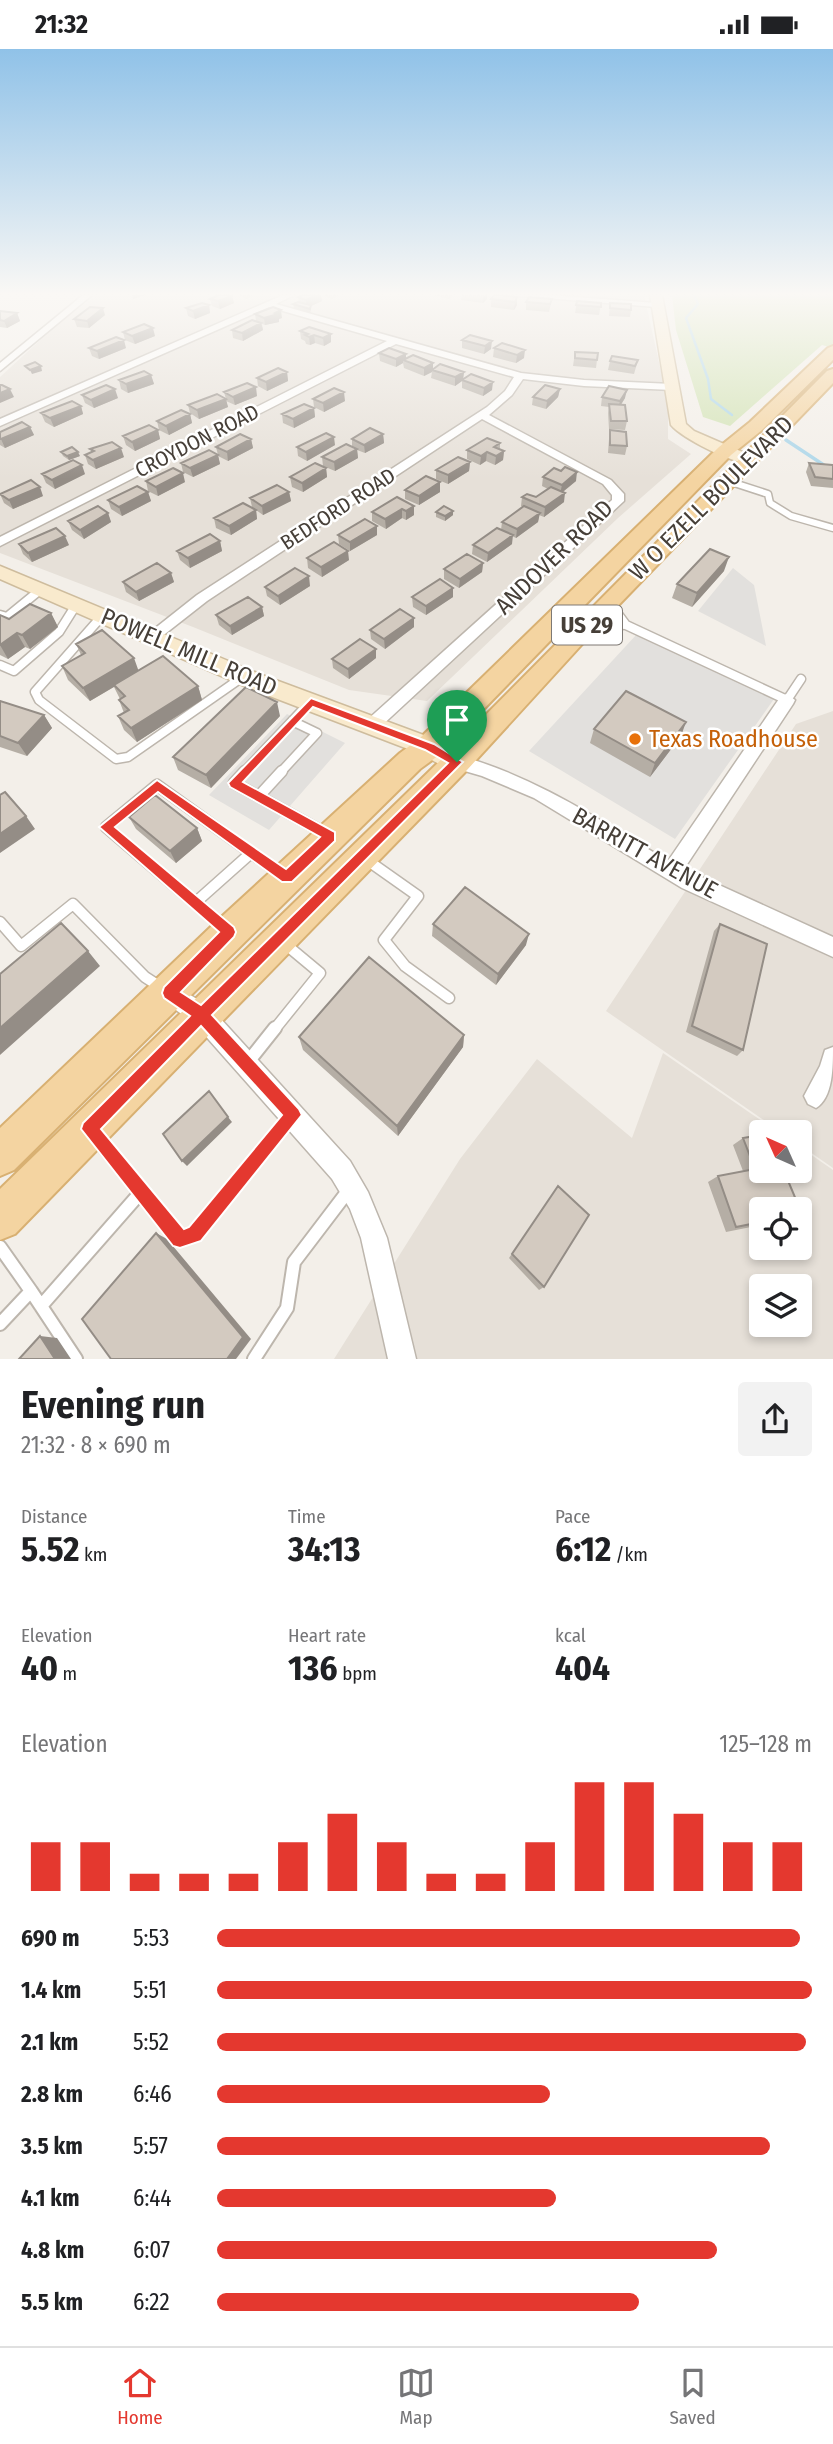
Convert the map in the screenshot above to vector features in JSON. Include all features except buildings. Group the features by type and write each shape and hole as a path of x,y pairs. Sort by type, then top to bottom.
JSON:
{"main road":[{"name":"W O EZELL BOULEVARD","path":"0,1156 229,932 410,761 443,755 589,623 728,481 737,455 756,426 828,356"},
{"name":"W O EZELL BOULEVARD","path":"0,1219 362,856 443,755 737,455 833,375"}],"street":[{"path":"0,368 14,356"},
{"path":"0,422 152,356"},
{"name":"CROYDON ROAD","path":"0,543 364,356"},
{"path":"448,356 520,376 584,383 672,387"},
{"path":"666,356 681,428 737,455"},
{"name":"BEDFORD ROAD","path":"151,637 202,598 482,415 501,401 520,376"},
{"name":"ANDOVER ROAD","path":"372,725 618,501 618,494 607,482 482,415"},
{"name":"POWELL MILL ROAD","path":"0,572 244,676 443,755"},
{"path":"671,872 787,700"},
{"name":"BARRITT AVENUE","path":"443,755 543,795 671,872 833,947"},
{"path":"169,993 202,1015 334,1161 351,1188 374,1238 402,1359"},
{"path":"816,1096 831,1069 833,1058"}],"lane":[{"path":"728,481 768,494 770,503 791,516 833,528"},
{"path":"0,615 7,617 40,590"},
{"path":"609,602 626,625"},
{"path":"0,665 14,671 59,632 76,605"},
{"path":"102,616 35,692 38,700 116,759 128,757 244,676"},
{"path":"589,623 626,625 787,700 802,679"},
{"path":"311,702 234,783 330,837"},
{"path":"259,796 317,733 292,721"},
{"path":"229,932 106,827 157,785 287,878"},
{"path":"196,902 251,853"},
{"path":"362,856 418,896 384,940 405,966 449,998"},
{"path":"0,922 21,946 73,904 145,977 169,993"},
{"path":"247,1064 320,972 279,939"},
{"path":"89,1129 180,1239 195,1234 293,1115"},
{"path":"254,1359 287,1308 294,1262 351,1188"},
{"path":"41,1306 141,1192"},
{"path":"0,1247 76,1359"},
{"path":"0,1324 30,1291"}],"shaded area":[{"path":"23,356 658,356 668,403 668,439 691,454 618,518 427,701 349,690 0,553 0,377"},
{"path":"733,568 754,585 766,646 698,611"},
{"path":"637,634 774,699 675,839 529,751"},
{"path":"833,711 833,1168 812,1153 812,1120 764,1120 606,1011 796,724"},
{"path":"287,714 345,743 269,830 209,795"},
{"path":"663,1053 761,1120 749,1120 749,1183 812,1183 812,1155 833,1170 833,1359 334,1359 460,1159 537,1059 632,1138"}],"green space":[{"path":"684,356 809,356 730,426 703,417"}],"waterway":[{"path":"700,356 708,379 711,399 732,415"},
{"path":"786,440 833,471"}],"place":[{"name":"Texas Roadhouse","path":"635,739"}],"route":[{"path":"457,762 202,1015 89,1129 180,1239 195,1234 293,1115 202,1015 169,993 229,932 106,827 157,785 287,878 330,837 234,783 311,702 429,747 457,762"}]}
